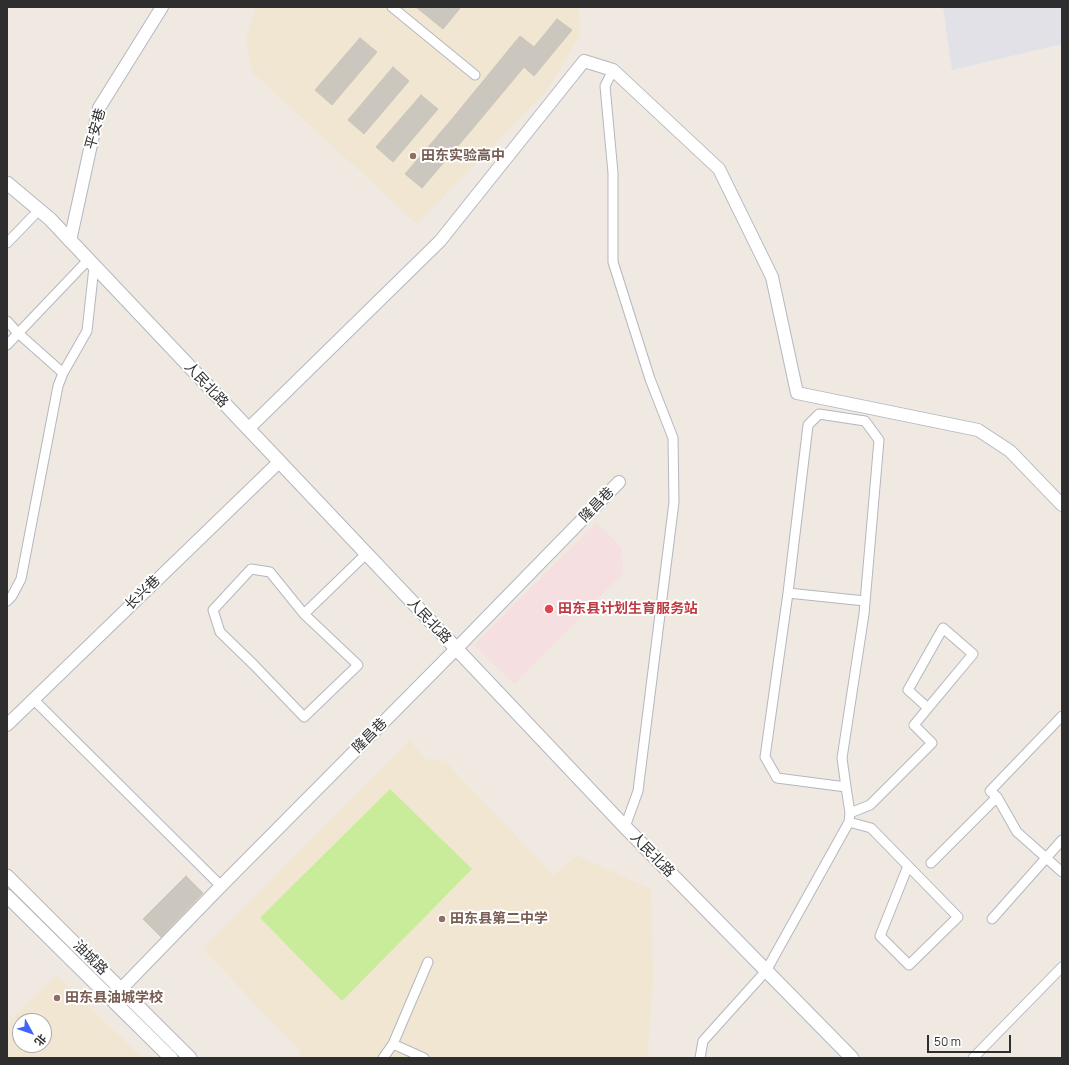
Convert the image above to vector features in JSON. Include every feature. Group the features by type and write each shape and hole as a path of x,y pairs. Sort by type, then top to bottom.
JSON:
{"main road":[{"name":"人民北路","path":"7,183 50,219 625,827 852,1058"},
{"name":"油城路","path":"7,876 190,1058"},
{"name":"油城路","path":"7,896 171,1058"}],"street":[{"name":"平安巷","path":"70,241 99,108 162,7"},
{"path":"392,7 475,75"},
{"path":"248,429 440,241 584,61 613,70 718,169 772,277 797,393 978,430 1010,451 1062,506"},
{"path":"613,70 604,86 613,173 613,262 650,379 673,438 674,502 638,791 625,827"},
{"path":"7,243 39,210"},
{"path":"7,345 91,263"},
{"path":"7,601 12,596 21,579 58,386 63,373 87,331 91,263"},
{"path":"7,321 18,333 63,373"},
{"path":"700,1058 703,1041 766,971 849,822 850,813 842,758 866,601 879,440 865,421 819,414 808,425 788,593 765,757 777,778 846,787"},
{"name":"长兴巷","path":"7,725 279,462"},
{"name":"隆昌巷","path":"121,989 619,482"},
{"path":"304,614 366,554"},
{"path":"251,569 270,572 304,614 358,666 304,717 220,632 213,610 251,569"},
{"path":"788,593 866,601"},
{"path":"850,813 870,805 932,743 914,725 974,654 943,628 908,690 928,708"},
{"path":"34,699 221,886"},
{"path":"1062,716 990,791 997,797 1017,832 1062,872"},
{"path":"932,863 997,797"},
{"path":"849,822 871,828 958,917 909,965 880,936 908,866"},
{"path":"992,919 1062,840"},
{"path":"383,1058 393,1044 428,962"},
{"path":"972,1058 1062,966"},
{"path":"393,1044 424,1058"}],"shaded area":[{"name":"田东实验高中","path":"254,7 579,7 580,35 548,89 417,224 253,73 246,39 255,8"},
{"path":"943,7 1062,7 1062,44 952,70"},
{"name":"田东县计划生育服务站","path":"596,523 621,547 623,573 515,684 474,645"},
{"name":"田东县第二中学","path":"409,740 426,759 445,761 553,875 577,856 651,889 653,982 647,1058 297,1058 301,1052 203,949"},
{"name":"田东县油城学校","path":"57,975 142,1058 7,1058 7,1023 12,1018 12,1053 52,1053 52,1013 17,1013"}],"green space":[{"path":"390,789 472,869 342,1001 260,918"}],"building":[{"path":"416,7 461,7 443,29"},
{"path":"557,19 572,30 534,76 524,67 422,188 405,174 520,36 534,47"},
{"path":"360,38 377,52 332,105 315,90"},
{"path":"393,67 409,81 364,134 348,120"},
{"path":"421,95 438,109 393,162 376,147"},
{"path":"186,876 203,893 161,937 143,919"}],"place":[{"name":"田东实验高中","path":"413,156"},
{"name":"田东县计划生育服务站","path":"549,609"},
{"name":"田东县第二中学","path":"442,919"},
{"name":"田东县油城学校","path":"57,998"}]}
